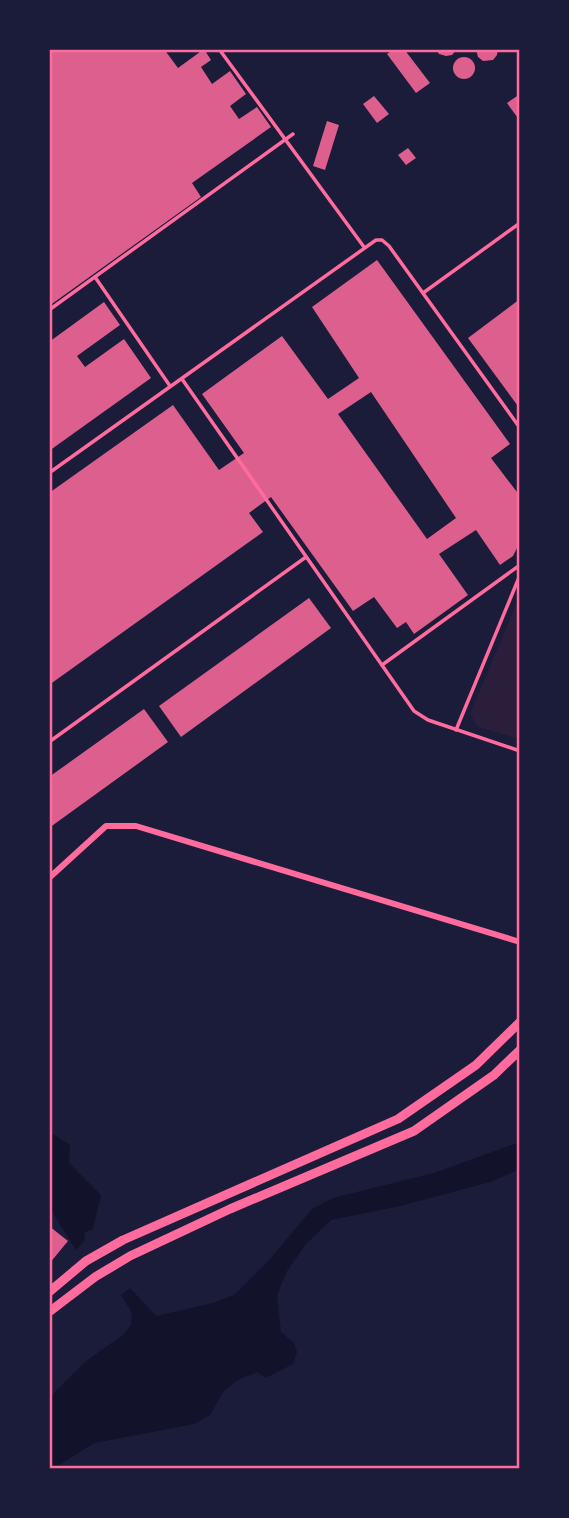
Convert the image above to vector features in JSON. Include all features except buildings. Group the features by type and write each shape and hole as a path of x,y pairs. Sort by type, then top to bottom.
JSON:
{"main road":[{"path":"49,1292 86,1261 123,1240 398,1119 476,1065 520,1022"},
{"path":"49,1312 95,1276 130,1256 230,1209 414,1131 494,1075 520,1050"}],"street":[{"path":"49,878 106,825 136,826 520,942"}],"lane":[{"path":"219,49 364,247"},
{"path":"49,310 293,134"},
{"path":"423,293 520,223"},
{"path":"49,473 376,240 382,240 389,246 520,428"},
{"path":"95,277 170,386"},
{"path":"181,378 414,711 428,720 520,751"},
{"path":"49,741 307,557"},
{"path":"382,665 520,565"},
{"path":"456,730 520,575"}],"shaded area":[{"path":"520,595 520,739 478,727 470,714"},
{"path":"49,1132 70,1145 69,1163 101,1195 93,1229 84,1233 85,1240 76,1250 49,1207"},
{"path":"520,1142 520,1169 490,1182 400,1206 331,1220 306,1244 287,1271 277,1295 281,1332 294,1343 297,1352 293,1364 266,1378 257,1372 238,1380 223,1392 210,1415 194,1424 94,1443 59,1465 49,1468 49,1398 86,1361 123,1335 131,1325 132,1313 121,1295 130,1288 156,1316 213,1303 234,1295 270,1259 312,1209 333,1198 434,1173"}]}
